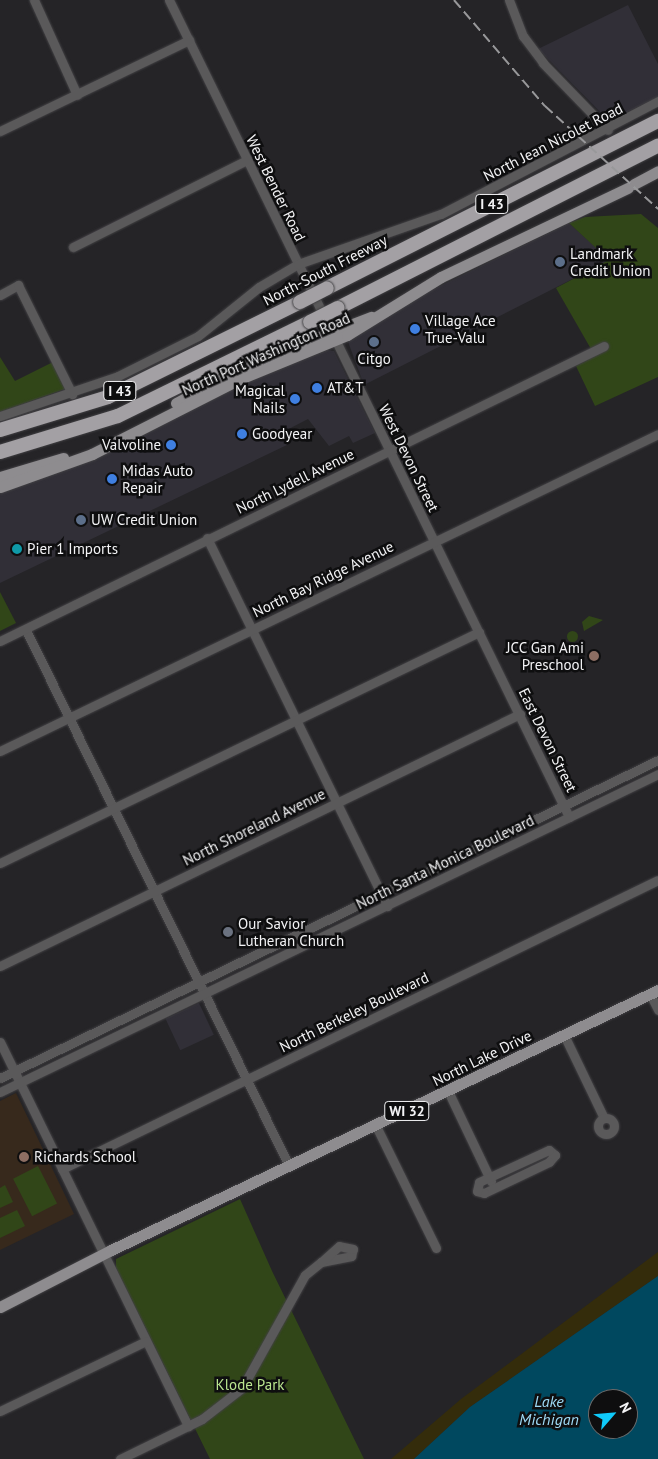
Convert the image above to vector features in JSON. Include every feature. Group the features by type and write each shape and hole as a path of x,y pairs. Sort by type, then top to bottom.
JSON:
{"highway":[{"name":"North-South Freeway","path":"0,430 108,397 658,121"},
{"name":"I 43","path":"0,452 118,416 338,308 658,146"}],"main road":[{"name":"North Port Washington Road","path":"0,488 92,454 248,375 378,315 466,264 631,186 658,171"},
{"name":"North Port Washington Road","path":"0,477 87,448 249,364 332,335"},
{"name":"North Lake Drive","path":"0,1307 289,1166 654,992"}],"street":[{"path":"34,0 77,96"},
{"name":"West Bender Road","path":"169,0 359,387"},
{"path":"509,0 523,36 543,62 608,130"},
{"path":"0,131 77,96 189,40"},
{"name":"North Jean Nicolet Road","path":"0,416 72,394 198,336 259,288 298,264 441,214 608,130 658,101"},
{"path":"73,247 247,160"},
{"path":"0,295 18,286 72,394"},
{"name":"North Lydell Avenue","path":"0,641 26,630 31,623 604,346"},
{"name":"West Devon Street","path":"359,387 434,541"},
{"name":"North Bay Ridge Avenue","path":"0,751 658,434"},
{"path":"206,538 387,906"},
{"name":"East Devon Street","path":"434,541 569,817"},
{"path":"26,630 289,1166"},
{"path":"0,863 479,632"},
{"name":"North Shoreland Avenue","path":"0,966 520,714"},
{"name":"North Santa Monica Boulevard","path":"0,1078 658,760"},
{"name":"North Santa Monica Boulevard","path":"0,1092 658,774"},
{"name":"North Berkeley Boulevard","path":"62,1169 658,880"},
{"path":"654,992 658,1010"},
{"path":"564,1035 604,1118"},
{"path":"0,1042 188,1426"},
{"path":"448,1091 494,1188"},
{"path":"376,1126 436,1248"},
{"path":"544,1151 554,1152 549,1162 494,1188 477,1191 477,1184 544,1151"},
{"path":"120,1459 188,1426 242,1388 300,1282 320,1262"},
{"path":"0,1412 146,1341"}],"shaded area":[{"path":"628,5 658,64 658,97 609,121 538,49"},
{"path":"569,223 610,260 364,385 347,339 385,313"},
{"path":"327,350 334,351 375,433 353,443 349,436 329,446 308,419 281,433 287,445 0,583 0,493 93,459 218,394"},
{"path":"199,1003 214,1035 180,1050 165,1019"},
{"name":"Richards School","path":"16,1093 74,1214 0,1250 0,1101"}],"green space":[{"path":"641,214 658,228 658,377 595,406 576,366 595,356 556,288 609,260 569,223 585,217"},
{"path":"0,357 15,381 53,362 65,389 0,412"},
{"path":"0,592 16,623 0,631"},
{"path":"589,616 603,620 584,631 582,622"},
{"path":"572,630 578,636 572,642 566,636"},
{"path":"38,1166 57,1203 32,1216 13,1179"},
{"path":"5,1185 13,1202 0,1208 0,1188"},
{"name":"Klode Park","path":"240,1199 272,1271 364,1459 210,1459 116,1268 116,1259"},
{"path":"17,1210 25,1226 0,1238 0,1218"}],"sand":[{"path":"658,1252 658,1276 470,1407 414,1459 391,1459 461,1399"}],"water":[{"name":"Lake Michigan","path":"658,1276 658,1459 414,1459 470,1407"}],"railway":[{"path":"454,0 545,106 658,209"}],"place":[{"name":"Landmark Credit Union","path":"560,262"},
{"name":"Village Ace True-Valu","path":"415,329"},
{"name":"Citgo","path":"374,342"},
{"name":"AT&T","path":"317,388"},
{"name":"Magical Nails","path":"295,399"},
{"name":"Goodyear","path":"242,434"},
{"name":"Valvoline","path":"171,445"},
{"name":"Midas Auto Repair","path":"112,479"},
{"name":"UW Credit Union","path":"81,520"},
{"name":"Pier 1 Imports","path":"17,549"},
{"name":"JCC Gan Ami Preschool","path":"594,656"},
{"name":"Our Savior Lutheran Church","path":"228,932"},
{"name":"Richards School","path":"24,1157"}]}
